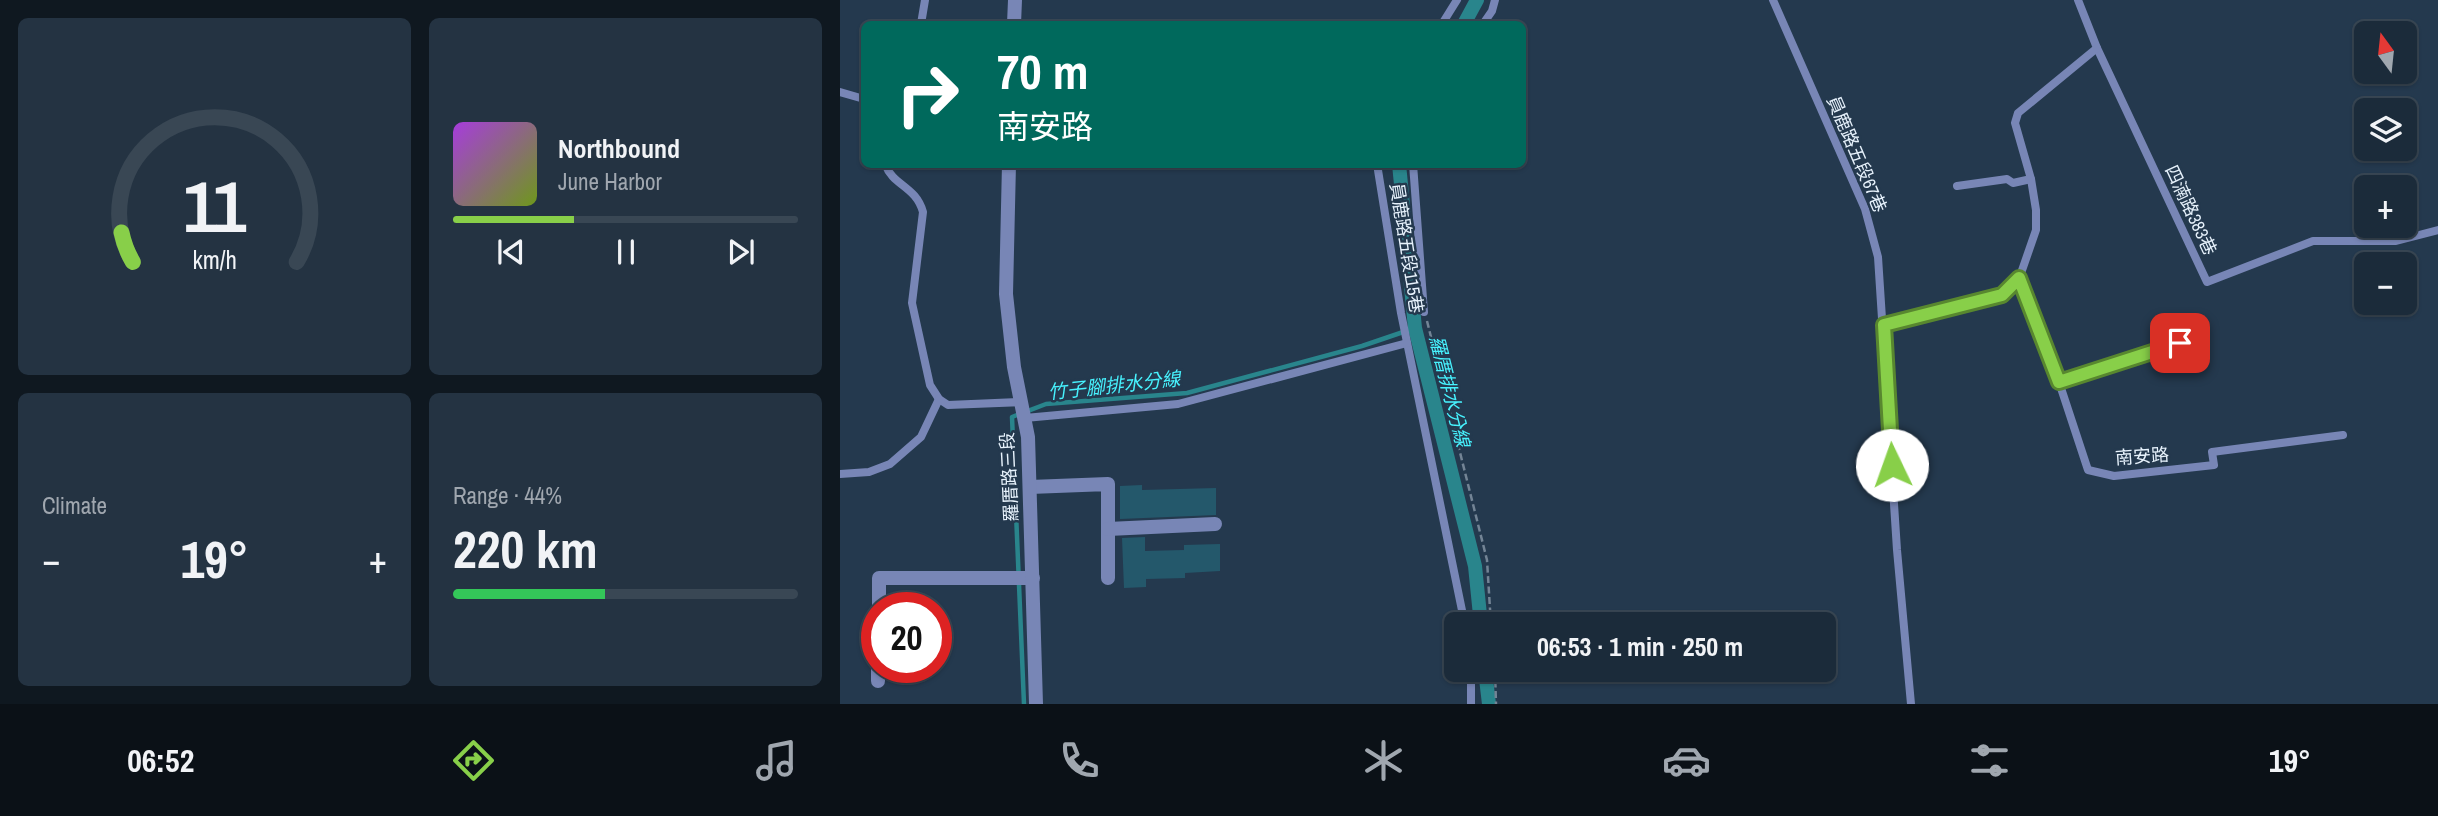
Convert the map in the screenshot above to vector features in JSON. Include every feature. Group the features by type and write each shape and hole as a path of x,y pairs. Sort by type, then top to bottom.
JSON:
{"street":[{"path":"1014,21 1015,0"},
{"name":"羅厝路三段","path":"1009,168 1006,294 1014,367 1028,438 1036,704"},
{"path":"1030,487 1108,484 1108,578"},
{"path":"1108,529 1215,524"},
{"path":"879,592 879,578 1032,578"}],"lane":[{"path":"922,21 925,0"},
{"path":"1444,21 1457,0"},
{"path":"1484,21 1492,11 1495,0"},
{"name":"員鹿路五段67巷","path":"1773,0 1865,209 1878,257 1897,550 1911,704"},
{"path":"1884,325 2002,295 2019,278 2036,230 2036,210 2031,179 2015,123 2018,113 2097,48 2078,0"},
{"name":"四湳路383巷","path":"2097,48 2207,282 2313,241 2396,241 2438,230"},
{"path":"840,92 861,98"},
{"path":"886,168 888,174 920,201 923,212 912,303 930,385 939,400 948,405 1023,411 1178,404 1407,342"},
{"name":"員鹿路五段115巷","path":"1378,168 1407,342 1462,612"},
{"name":"員鹿路五段115巷","path":"1413,168 1424,312"},
{"path":"1957,186 2007,178 2013,183 2031,179"},
{"name":"南安路","path":"2019,278 2059,382 2088,470 2115,476 2214,466 2212,452 2343,435"},
{"path":"2059,382 2180,343"},
{"path":"840,474 869,472 890,464 921,437 939,400"},
{"path":"1471,682 1471,704"}],"path":[{"path":"1424,312 1488,560 1490,612"},
{"path":"1495,682 1496,704"}],"building":[{"path":"1142,485 1142,490 1216,488 1216,515 1120,519 1120,486"},
{"path":"1145,537 1145,551 1184,550 1184,545 1220,544 1220,571 1185,573 1185,578 1146,579 1146,587 1124,588 1122,538"}],"waterway":[{"name":"羅厝排水分線","path":"1466,21 1477,0"},
{"name":"羅厝排水分線","path":"1399,168 1415,328 1475,566 1480,612"},
{"name":"竹子腳排水分線","path":"1024,704 1012,417 1046,404 1187,393 1362,346 1415,328"},
{"name":"羅厝排水分線","path":"1486,682 1489,704"}],"route":[{"path":"1892,465 1884,325 2002,295 2019,278 2059,382 2180,343"}]}
